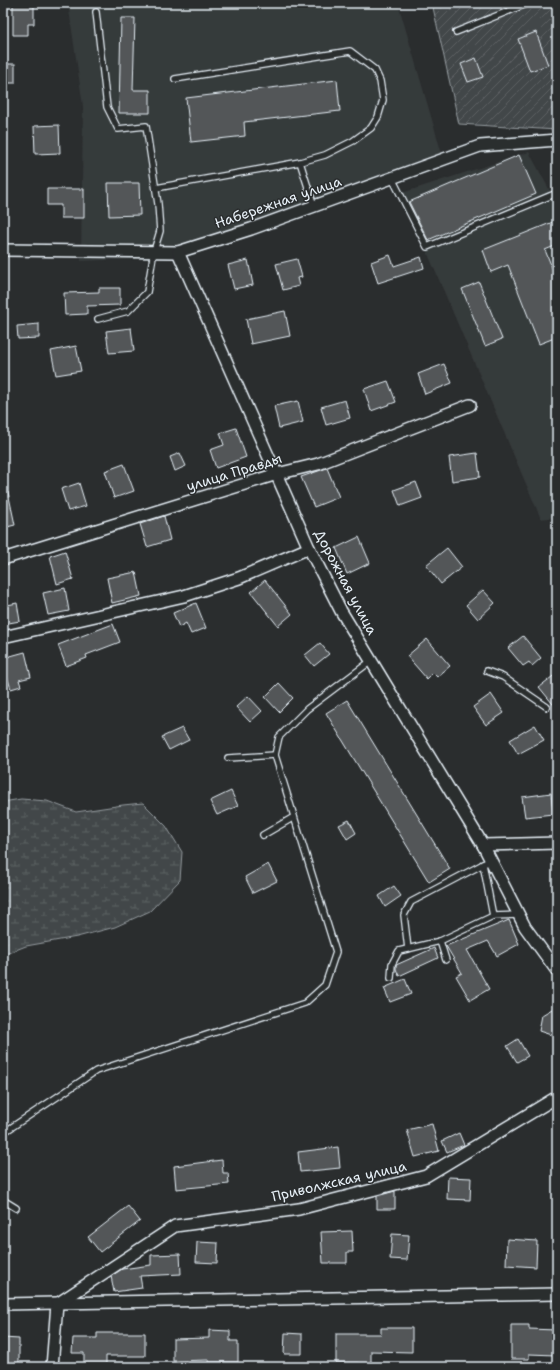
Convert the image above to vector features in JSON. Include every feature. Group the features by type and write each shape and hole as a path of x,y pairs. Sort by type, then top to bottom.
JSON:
{"street":[{"name":"Набережная улица","path":"3,250 178,252 251,229 480,146 557,140"},
{"name":"Дорожная улица","path":"178,252 309,548 341,611 483,845 487,862 525,927 557,971"},
{"name":"улица Правды","path":"3,559 277,474 318,464 470,405"},
{"path":"3,637 184,596 239,578 309,548"},
{"path":"483,845 557,842"},
{"name":"Приволжская улица","path":"58,1304 175,1226 299,1209 426,1176 557,1097"},
{"path":"3,1304 557,1294"},
{"path":"52,1367 58,1304"}],"lane":[{"path":"456,32 529,3"},
{"path":"96,12 107,107 118,129 146,126 156,188 160,231 154,251 147,292 128,311 98,319"},
{"path":"156,188 300,162 326,155 353,141 371,128 378,117 383,100 380,81 375,70 350,51 175,79"},
{"path":"300,162 314,206"},
{"path":"392,178 427,246 557,193"},
{"path":"3,1134 96,1071 305,1003 325,985 336,952 275,755 279,738 307,709 371,661"},
{"path":"487,671 503,677 547,707"},
{"path":"228,758 275,755"},
{"path":"263,835 294,817"},
{"path":"408,949 404,915 412,902 487,862 493,916"},
{"path":"391,978 392,964 399,951 440,941 493,916 519,915"},
{"path":"440,941 446,960"},
{"path":"3,1200 16,1208"}],"shaded area":[{"path":"68,3 398,3 444,161 161,258 81,261 83,106"},
{"path":"529,152 557,204 557,517 541,519 402,193"}],"green space":[{"path":"432,3 557,3 557,130 459,124"},
{"path":"21,799 47,801 76,812 143,803 166,826 182,852 180,880 150,911 115,927 77,937 26,946 3,955 3,802"}],"building":[{"path":"13,3 34,3 34,24 28,24 28,35 13,35"},
{"path":"121,18 135,18 133,90 150,90 150,113 119,113"},
{"path":"536,32 548,65 530,71 518,39"},
{"path":"476,58 483,77 468,82 461,64"},
{"path":"3,64 15,64 15,83 3,83"},
{"path":"337,80 340,111 244,122 245,136 191,142 186,98"},
{"path":"59,125 60,153 35,154 34,126"},
{"path":"519,155 536,194 428,240 409,202"},
{"path":"108,183 139,183 140,215 109,216"},
{"path":"47,189 84,189 84,218 61,218 61,205 47,205"},
{"path":"553,222 557,231 557,245 545,250 557,280 557,337 539,344 508,265 491,272 483,250"},
{"path":"390,255 394,266 421,257 424,268 378,283 371,262"},
{"path":"297,259 302,277 297,278 299,286 283,290 276,264"},
{"path":"248,260 253,285 234,289 228,265"},
{"path":"479,282 502,339 485,346 462,289"},
{"path":"99,288 120,288 120,305 87,306 87,314 65,315 64,293 99,292"},
{"path":"285,311 290,336 251,344 246,319"},
{"path":"39,324 39,338 18,339 17,326"},
{"path":"131,328 134,351 109,353 106,331"},
{"path":"76,346 81,371 56,375 51,351"},
{"path":"444,364 452,383 425,394 418,374"},
{"path":"388,381 396,402 371,411 364,389"},
{"path":"345,400 350,418 326,425 321,407"},
{"path":"298,401 303,422 279,428 274,406"},
{"path":"236,428 246,457 216,468 210,450 224,445 220,433"},
{"path":"180,453 186,466 175,471 170,457"},
{"path":"477,453 480,477 452,481 449,457"},
{"path":"124,464 134,491 114,498 105,471"},
{"path":"327,468 339,497 314,507 301,477"},
{"path":"416,482 422,498 400,506 394,490"},
{"path":"79,483 86,506 68,511 61,489"},
{"path":"8,492 15,525 3,528 3,493"},
{"path":"164,516 170,540 147,547 140,524"},
{"path":"359,537 370,563 347,574 336,548"},
{"path":"447,548 462,567 441,584 426,565"},
{"path":"65,551 73,579 57,584 50,556"},
{"path":"136,572 141,596 112,603 107,578"},
{"path":"265,580 292,614 278,626 251,592"},
{"path":"65,588 69,611 48,615 43,593"},
{"path":"483,590 495,603 478,619 466,605"},
{"path":"17,603 20,621 3,624 3,606"},
{"path":"196,603 206,628 191,634 186,623 179,627 173,613"},
{"path":"113,624 120,642 86,655 87,658 66,666 58,645"},
{"path":"523,636 541,658 532,666 529,662 523,666 508,648"},
{"path":"427,639 450,666 437,677 433,673 427,679 407,656"},
{"path":"320,643 329,654 314,666 305,655"},
{"path":"25,652 31,677 19,680 21,686 11,689 6,673 3,674 3,658"},
{"path":"557,673 557,709 539,687"},
{"path":"279,683 293,698 279,712 265,697"},
{"path":"491,694 504,713 486,725 473,707"},
{"path":"248,696 262,711 250,722 236,707"},
{"path":"347,700 450,869 429,882 326,713"},
{"path":"535,725 544,740 518,754 510,740"},
{"path":"182,728 189,740 169,750 162,737"},
{"path":"231,791 238,806 217,815 210,801"},
{"path":"551,793 553,814 525,817 522,797"},
{"path":"349,820 356,833 347,839 339,825"},
{"path":"268,864 277,881 253,893 245,877"},
{"path":"394,886 401,896 385,907 379,896"},
{"path":"509,920 519,944 497,956 488,941 467,950 489,989 470,1000 456,976 462,973 446,946"},
{"path":"434,948 438,958 399,976 396,965"},
{"path":"405,979 411,994 390,1002 384,988"},
{"path":"557,1006 557,1037 539,1031 542,1015"},
{"path":"518,1039 528,1056 517,1062 507,1046"},
{"path":"432,1124 439,1151 415,1157 407,1130"},
{"path":"459,1133 464,1145 447,1152 442,1141"},
{"path":"338,1147 340,1168 300,1172 298,1152"},
{"path":"222,1160 223,1173 228,1173 229,1184 176,1189 174,1166"},
{"path":"448,1177 471,1178 470,1200 447,1199"},
{"path":"395,1191 395,1209 377,1209 377,1196"},
{"path":"128,1206 140,1221 100,1252 88,1237"},
{"path":"352,1231 353,1252 347,1252 347,1263 323,1263 321,1232"},
{"path":"392,1234 409,1235 407,1260 390,1259"},
{"path":"507,1239 537,1241 536,1267 506,1265"},
{"path":"197,1242 218,1243 217,1263 196,1262"},
{"path":"180,1254 181,1274 140,1276 142,1288 114,1292 111,1276 122,1269 151,1265 151,1255"},
{"path":"511,1325 529,1325 529,1329 556,1330 555,1355 529,1354 529,1359 511,1359"},
{"path":"381,1328 412,1328 412,1352 371,1351 371,1367 358,1367 358,1363 336,1363 336,1334 381,1334"},
{"path":"209,1330 230,1331 230,1341 238,1341 238,1362 209,1362 209,1360 173,1361 173,1339 209,1338"},
{"path":"97,1333 145,1333 145,1356 106,1356 106,1364 84,1364 84,1353 72,1353 73,1338 97,1338"},
{"path":"285,1333 302,1334 302,1354 284,1354"},
{"path":"3,1338 19,1339 19,1364 3,1363"}]}
